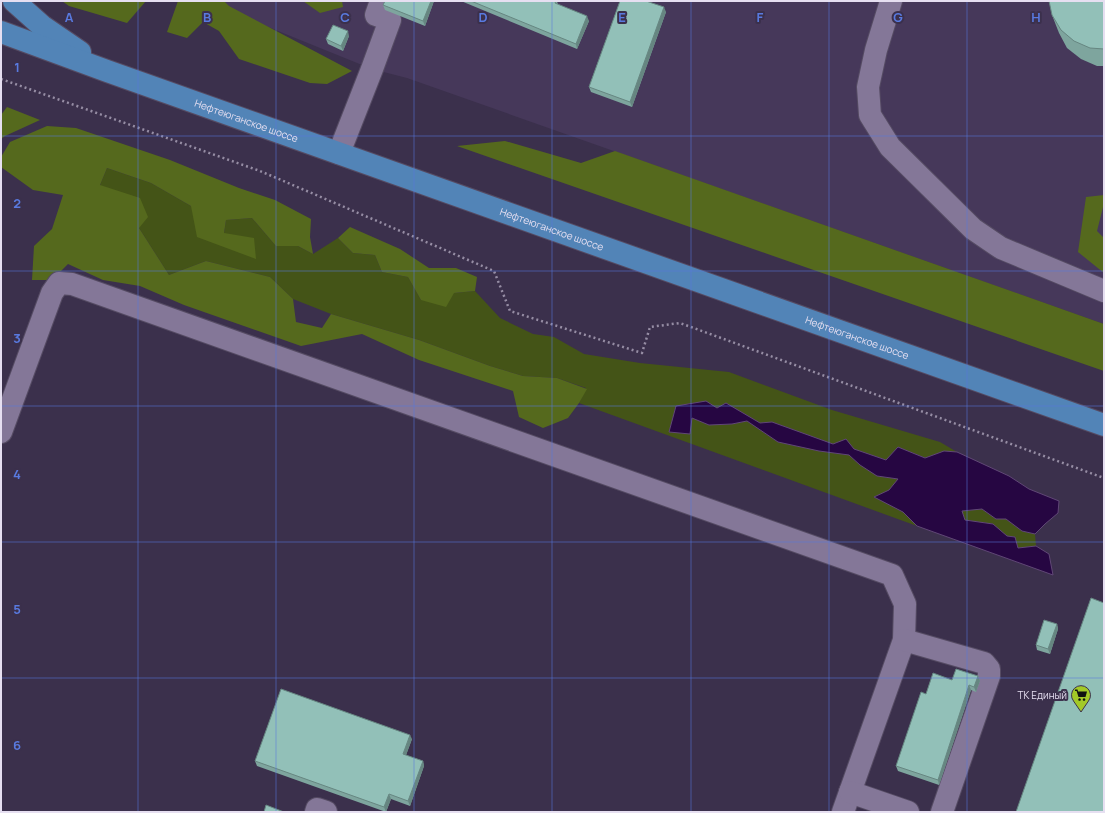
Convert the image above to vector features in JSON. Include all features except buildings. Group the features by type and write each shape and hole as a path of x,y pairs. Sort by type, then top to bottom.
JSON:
{"main road":[{"path":"14,1 42,26 107,71"},
{"name":"Нефтеюганское шоссе","path":"1,32 1104,425"},
{"path":"1,48 107,71"}],"lane":[{"path":"339,153 390,20 376,15 381,1"},
{"path":"891,1 876,50 868,87 870,115 890,147 973,229 1001,248 1104,291"},
{"path":"1,432 52,293 59,283 72,284 892,575 905,604 904,640 847,802 908,812"},
{"path":"904,640 984,663 989,669 989,676 942,812"},
{"path":"316,812 317,809 326,812"}],"path":[{"path":"1,79 260,171 494,271 510,311 642,353 650,327 680,323 1104,478"}],"shaded area":[{"path":"204,1 1104,1 1104,324 407,78 372,69"},
{"path":"706,401 717,408 726,403 760,423 772,422 833,444 846,439 854,449 886,460 898,447 925,458 944,451 957,452 1009,476 1029,489 1059,501 1058,513 1035,534 1022,531 1006,519 996,519 982,509 962,511 965,520 993,524 1007,536 1015,537 1018,548 1036,546 1049,554 1053,575 917,526 903,512 874,497 889,490 898,479 877,476 860,465 849,455 819,451 778,442 747,421 732,424 709,425 692,418 690,434 669,432 676,406"}],"green space":[{"path":"62,1 146,1 127,23 69,6"},
{"path":"178,1 224,1 229,6 352,71 327,84 310,83 239,59 219,31 203,22 187,38 167,32"},
{"path":"303,1 342,1 343,7 320,13"},
{"path":"7,107 40,120 1,139 1,115"},
{"path":"47,126 76,128 170,160 239,188 275,200 311,219 310,237 313,254 298,246 276,246 252,218 226,220 224,233 254,238 256,259 197,237 191,206 151,183 107,168 100,185 140,198 148,217 139,228 169,275 206,261 270,277 293,299 296,322 322,328 331,314 419,340 490,366 523,376 557,378 587,389 568,418 543,428 519,417 513,391 419,360 362,334 301,346 184,305 140,286 103,280 68,264 52,280 32,280 34,246 52,229 63,195 33,190 1,167 1,157 10,142"},
{"path":"505,141 581,163 615,151 1104,324 1104,371 457,146"},
{"path":"107,168 151,183 191,206 224,233 226,220 252,218 276,246 298,246 313,254 338,238 353,253 375,255 382,272 408,277 421,300 454,293 475,291 500,318 533,334 554,337 584,354 640,363 729,372 832,410 940,442 957,452 944,451 926,458 898,447 886,460 854,449 833,444 772,422 760,423 726,403 717,408 676,406 669,432 692,417 709,425 732,424 747,421 778,442 819,451 849,455 860,465 899,479 889,490 875,497 903,512 917,526 579,403 586,388 557,378 523,376 490,366 419,340 331,314 293,299 270,277 206,261 169,275 139,228 100,185"},
{"path":"1104,195 1104,203 1097,231 1104,238 1104,273 1078,252 1086,197"},
{"path":"350,227 400,249 429,268 456,268 477,277 475,291 454,293 446,307 421,300 408,277 382,272 375,255 353,253 338,238"},
{"path":"982,509 996,519 1006,519 1022,531 1035,534 1036,546 1018,548 993,524 965,520 962,511"}],"place":[{"name":"ТК Единый","path":"1081,712"}]}
